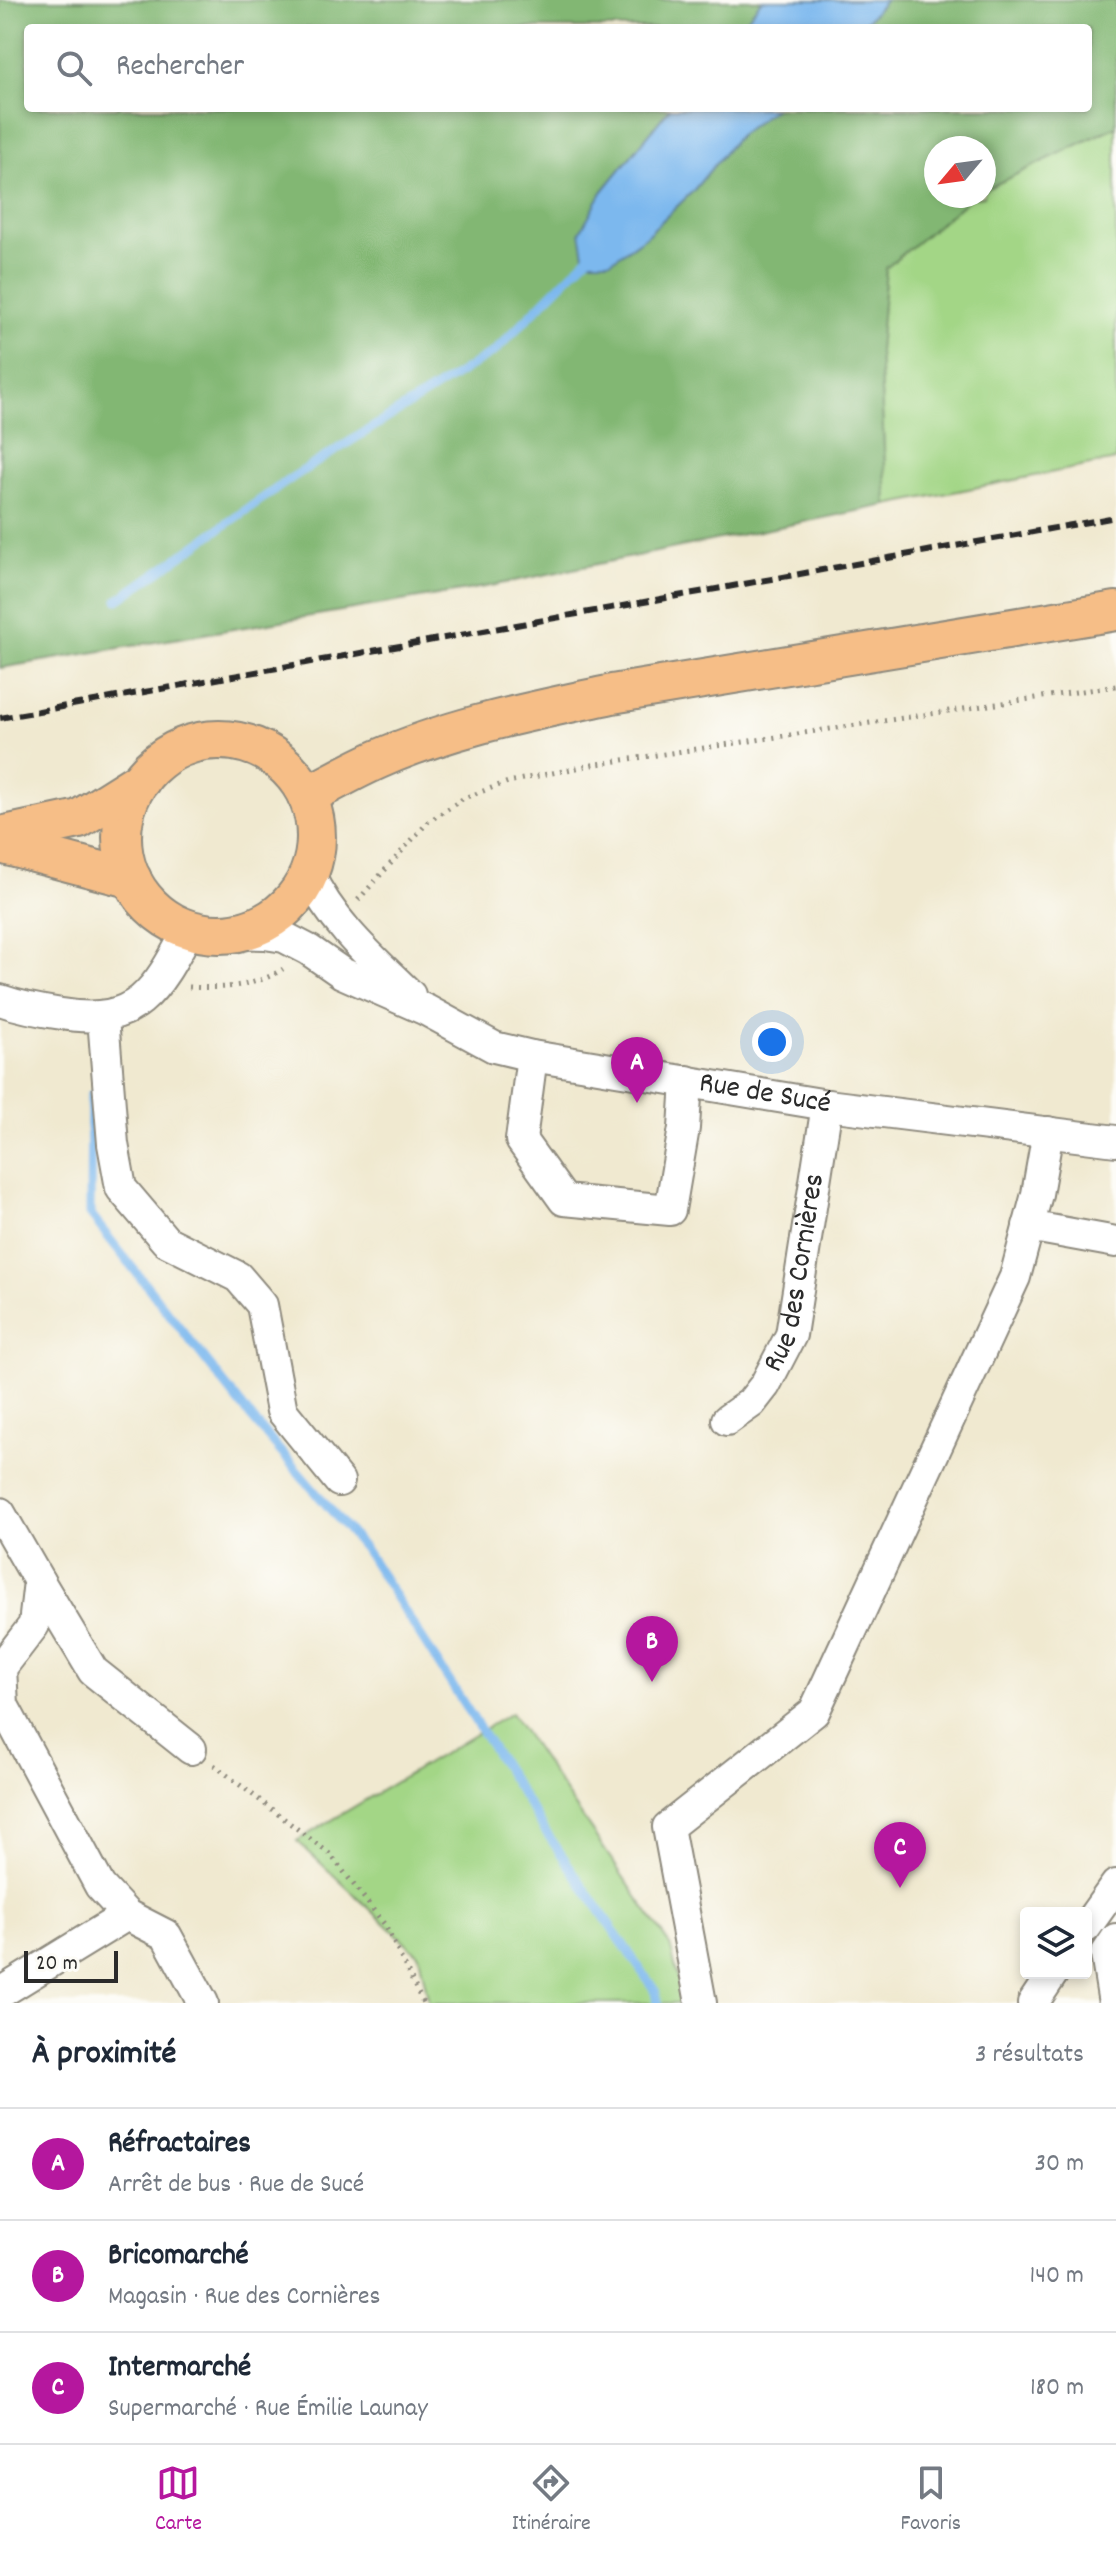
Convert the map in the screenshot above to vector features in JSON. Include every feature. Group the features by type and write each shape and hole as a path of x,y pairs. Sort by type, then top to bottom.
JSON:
{"main road":[{"path":"307,796 381,758 429,740 538,710 612,694 1116,611"},
{"path":"0,836 79,819 141,780 167,755 201,741 228,740 255,746 271,755 286,766 307,796 317,835 309,874 299,892 269,920 231,933 189,929 155,910 132,879 124,850 124,821 133,793 141,780"},
{"path":"0,844 132,879"}],"street":[{"name":"Rue de Sucé","path":"309,874 338,922 426,1010"},
{"path":"0,1000 80,1018 103,1018 130,1008 159,981 189,929"},
{"name":"Rue de Sucé","path":"231,933 274,935 309,950 342,973 426,1010 494,1047 532,1056 827,1105 1116,1141"},
{"path":"103,1018 111,1129 121,1188 166,1241 238,1277 262,1305 282,1411 339,1481"},
{"path":"532,1056 521,1140 564,1200 670,1210 684,1128 687,1081"},
{"name":"Rue des Cornières","path":"727,1420 751,1403 765,1385 791,1335 827,1105"},
{"path":"701,2003 668,1827 814,1712 1015,1277 1048,1132"},
{"path":"1028,1226 1116,1242"},
{"path":"0,1513 93,1671 191,1749"},
{"path":"39,1581 34,1625 1,1668 3,1705 100,1886 127,1915 166,1935 203,2003"},
{"path":"1092,1919 1116,1885"},
{"path":"0,1993 127,1915"},
{"path":"1114,2003 1106,1954 1116,1939"},
{"path":"1033,2003 1049,1979"}],"path":[{"path":"338,922 428,822 464,798 508,782 597,764 1116,686"},
{"path":"159,981 209,988 236,987 276,974 309,950"},
{"path":"191,1749 330,1854 385,1925 423,2003"}],"green space":[{"path":"0,0 762,0 743,24 24,24 24,112 667,112 602,192 585,261 611,261 645,237 693,191 738,136 770,112 1092,112 1092,24 864,24 886,0 1116,0 1116,126 996,184 996,136 924,136 924,208 958,208 886,268 879,351 887,505 485,587 0,668"},
{"path":"1116,126 1116,460 887,505 879,351 886,268 957,208 996,208 996,184"},
{"path":"511,1713 670,1945 684,2003 429,2003 419,1955 297,1841"}],"water":[{"path":"762,0 886,0 864,24 743,24"},
{"path":"667,112 770,112 738,136 693,191 645,237 611,261 585,261 580,232 602,192"}],"waterway":[{"path":"118,600 293,477 495,351 591,254"},
{"path":"91,1095 90,1214 250,1416 366,1551 546,1832 656,1992 658,2003"}],"railway":[{"path":"0,718 1116,517"}],"place":[{"name":"Réfractaires","path":"637,1103"},
{"name":"Bricomarché","path":"652,1682"},
{"name":"Intermarché","path":"900,1888"}]}
